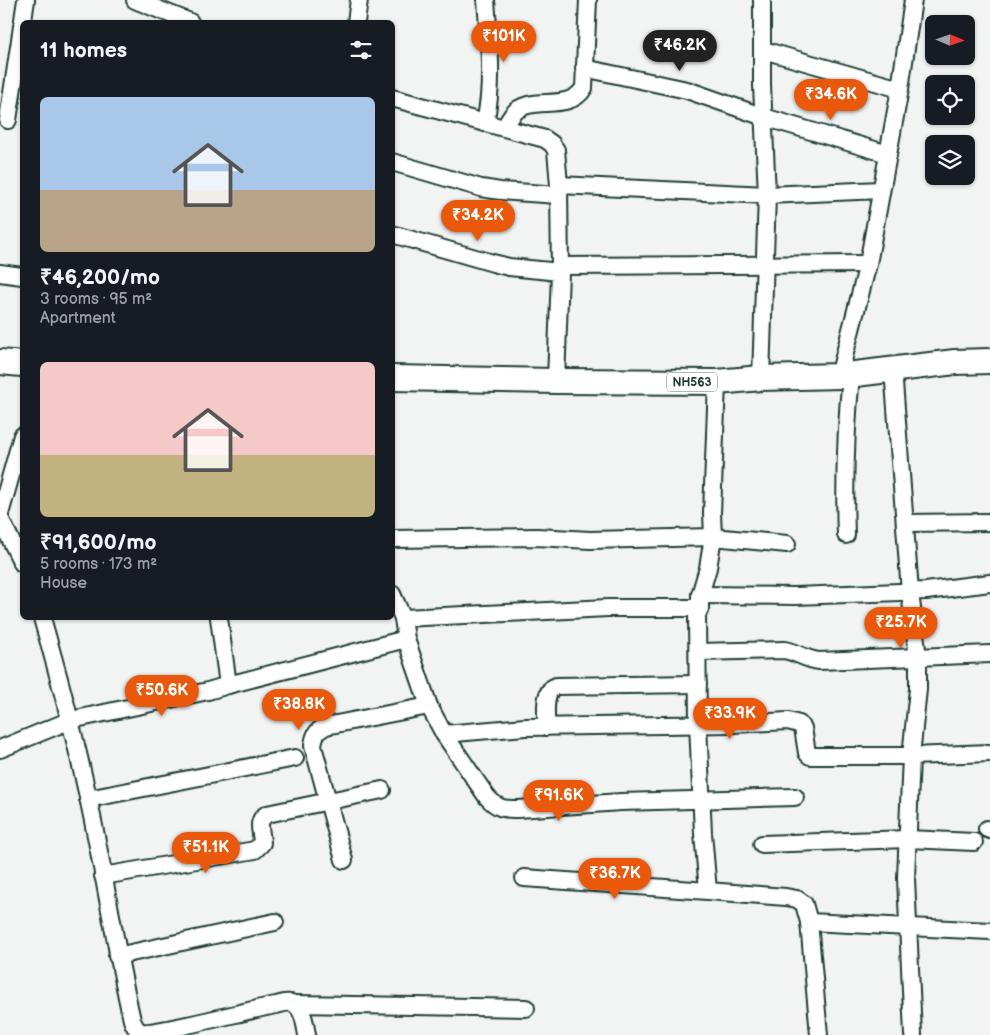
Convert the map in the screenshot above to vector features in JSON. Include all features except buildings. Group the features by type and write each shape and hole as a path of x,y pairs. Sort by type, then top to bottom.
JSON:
{"highway":[{"name":"NH563","path":"395,378 717,382 761,378 845,375 955,362 990,361"},
{"path":"0,362 20,364"}],"street":[{"path":"23,20 26,0"},
{"path":"135,0 185,20"},
{"path":"356,20 359,0"},
{"path":"485,123 490,88 486,0"},
{"path":"505,128 513,113 520,109 530,105 571,100 579,96 584,88 588,0"},
{"path":"761,378 766,195 762,85 762,0"},
{"path":"846,535 844,483 845,375 868,264 914,0"},
{"path":"8,120 20,40"},
{"path":"763,50 900,89"},
{"path":"584,68 676,87 764,117 888,154"},
{"path":"395,99 545,139 556,150 559,190 556,381"},
{"path":"395,163 481,188 500,191 559,190 766,195 881,190"},
{"path":"395,235 509,267 559,269 868,264"},
{"path":"0,273 20,276"},
{"path":"893,369 910,592 918,658 918,689 911,756 906,878 913,1035"},
{"path":"708,891 703,833 698,724 697,616 713,537 712,513 717,382"},
{"path":"20,444 9,491 0,516 20,559"},
{"path":"906,523 990,522"},
{"path":"395,539 537,537 590,540 713,537 787,544"},
{"path":"404,618 795,596 910,592 990,583"},
{"path":"395,600 404,618 406,639 429,706 444,734 496,806 506,809 621,802 795,797"},
{"path":"43,620 71,720 104,876 117,956 132,1020 139,1032 147,1034 165,1032 260,1007 290,1003 526,1008"},
{"path":"219,620 228,684"},
{"path":"0,749 71,720 208,691 228,684 406,639"},
{"path":"698,652 784,650 792,651 810,660 819,661 990,654"},
{"path":"546,727 547,693 556,686 698,684"},
{"path":"344,860 313,746 314,737 318,730 326,726 429,706"},
{"path":"444,734 546,727 794,722 803,728 806,753 810,756 911,756 990,753"},
{"path":"88,799 295,758"},
{"path":"104,876 255,850 262,843 259,825 262,817 267,814 382,790"},
{"path":"762,844 908,838 974,842"},
{"path":"524,878 797,899 804,904 809,922 819,1035"},
{"path":"117,956 275,922"},
{"path":"809,922 990,931"},
{"path":"295,1004 303,1016 307,1035"}]}
